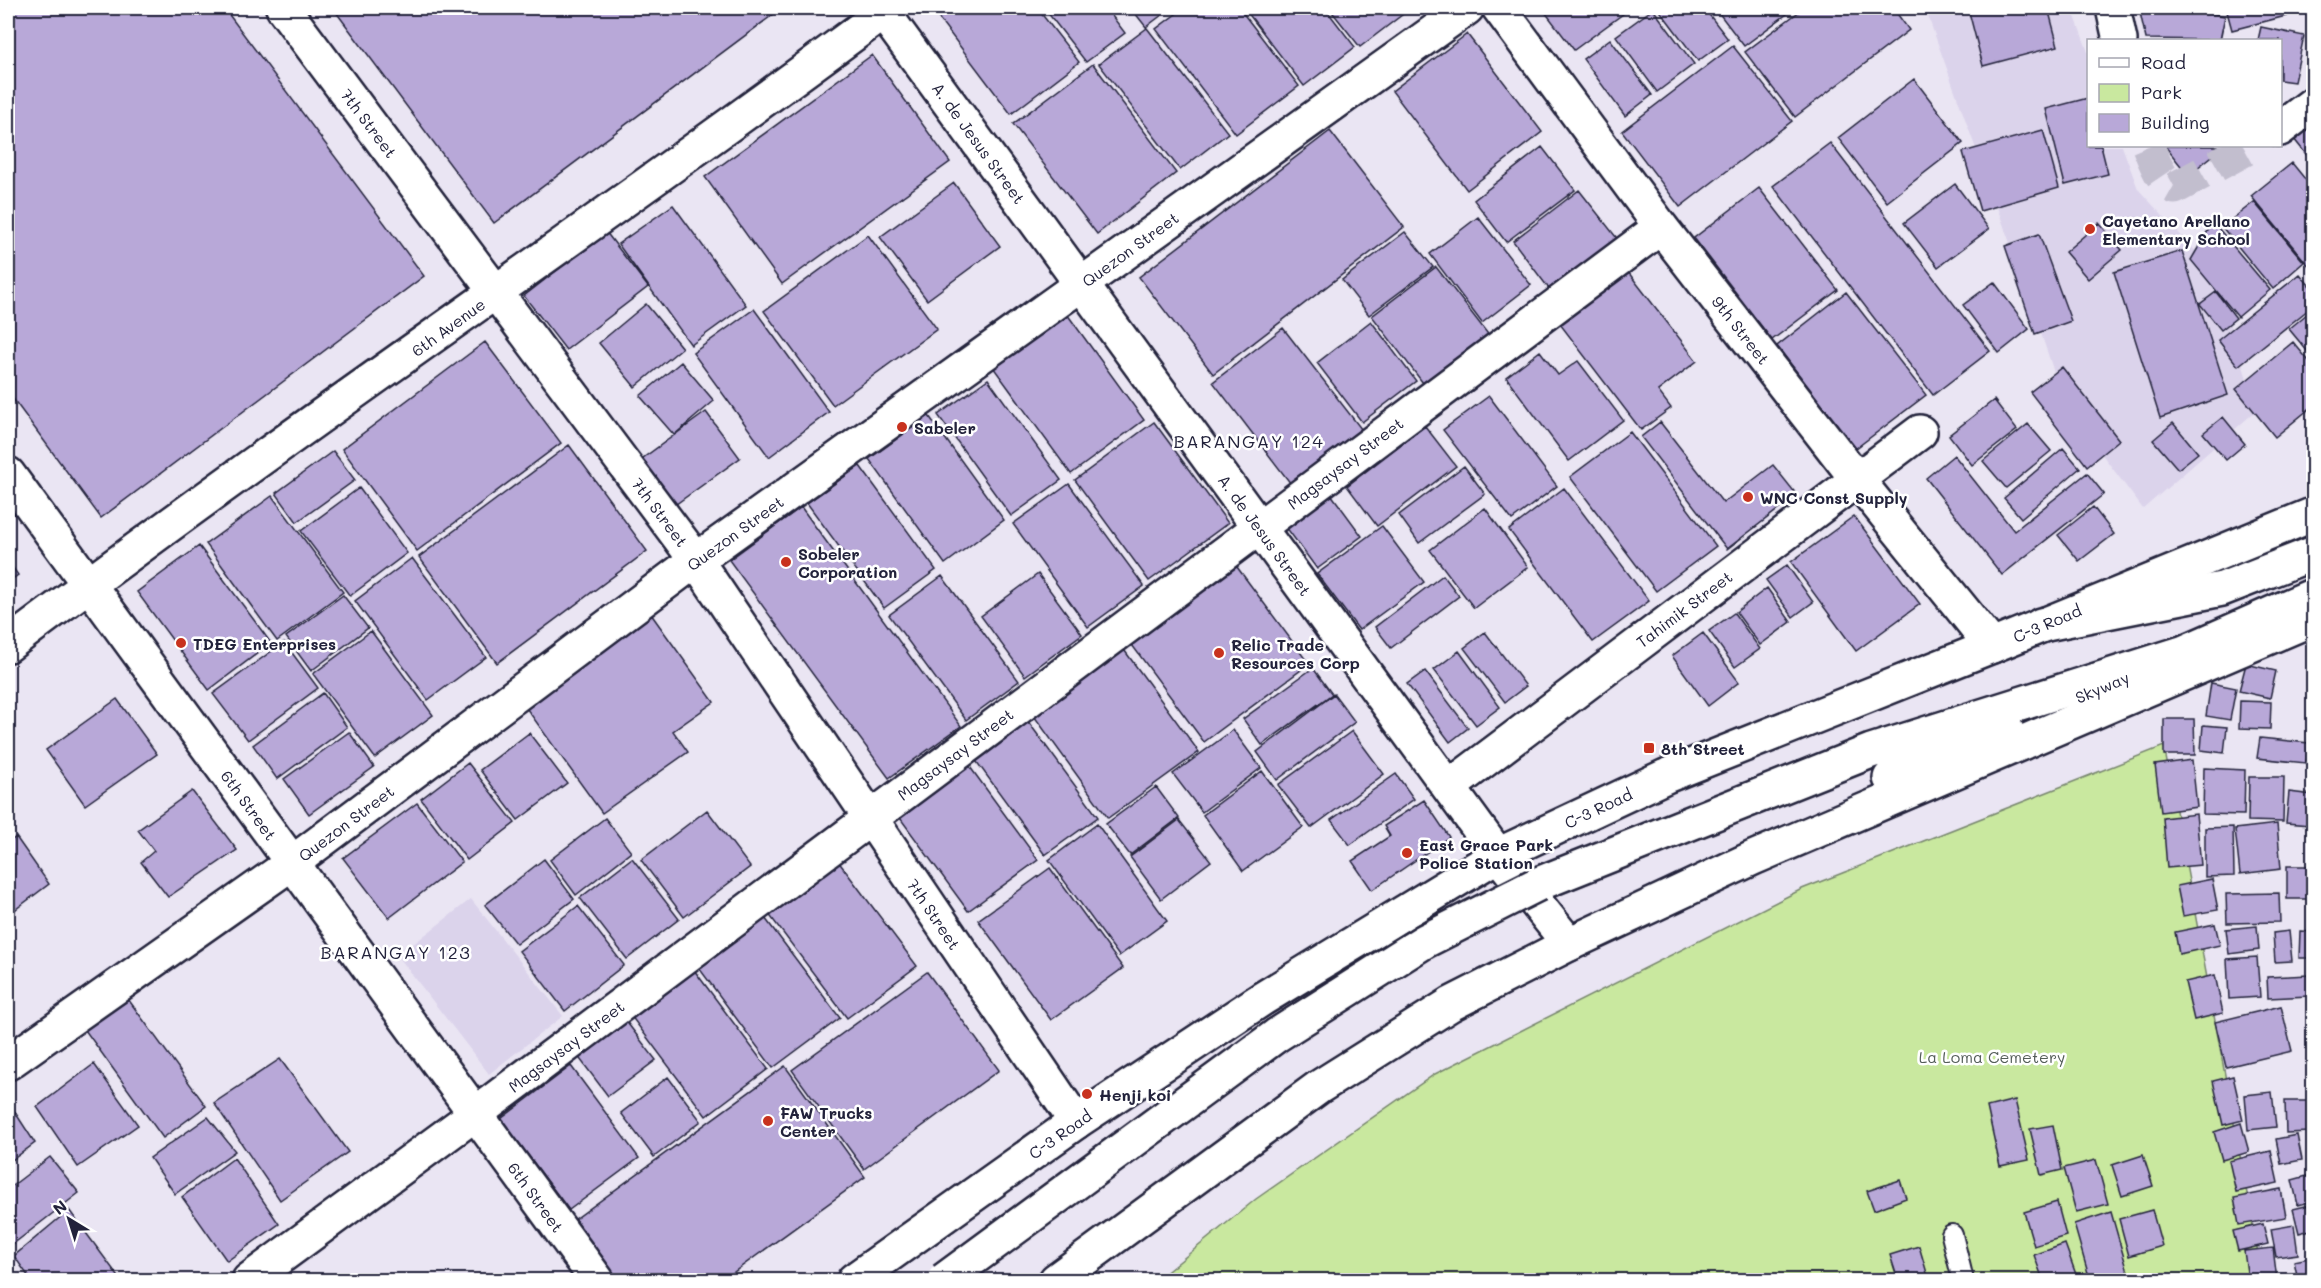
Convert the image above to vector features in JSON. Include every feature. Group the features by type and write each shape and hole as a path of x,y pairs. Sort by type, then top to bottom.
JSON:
{"main road":[{"name":"7th Street","path":"284,8 696,560 1076,1122"},
{"name":"Quezon Street","path":"8,1063 292,863 696,560 1467,8"},
{"name":"9th Street","path":"1499,8 1661,227 1856,478 1992,646"},
{"path":"2113,8 2120,39"},
{"name":"6th Avenue","path":"8,645 88,584 495,293 884,9"},
{"name":"A. de Jesus Street","path":"884,9 1498,855 1569,944"},
{"path":"2282,127 2313,103"},
{"name":"Magsaysay Street","path":"249,1281 1661,227"},
{"name":"Tahimik Street","path":"1449,787 1920,432"},
{"name":"6th Street","path":"8,474 597,1281"},
{"name":"C-3 Road","path":"854,1281 1076,1122 1272,993 1498,855 1666,776 1992,646 2313,513"},
{"path":"2041,625 2222,589 2313,553"},
{"name":"Skyway","path":"1890,778 2313,595"},
{"path":"1056,1281 1318,1087 1451,1004 1569,944 1764,854 2313,618"},
{"path":"944,1281 1277,1035 1425,941 1527,889 1871,752 2185,652"}],"lane":[{"path":"1952,1235 1963,1281"}],"shaded area":[{"name":"Cayetano Arellano Elementary School","path":"1925,8 2072,8 2087,49 2087,147 2122,147 2138,189 2212,269 2257,410 2143,509 2065,405 2019,268"},
{"path":"471,899 563,1016 489,1074 398,956"}],"green space":[{"name":"La Loma Cemetery","path":"2164,746 2263,1280 1157,1280 1256,1199 1435,1074 1802,889"}],"building":[{"path":"8,8 224,8 424,276 101,518 8,392"},
{"path":"333,8 782,8 494,223"},
{"path":"949,8 1037,8 1079,62 1011,114 937,16"},
{"path":"1044,8 1106,8 1125,33 1086,62"},
{"path":"1131,8 1171,8 1146,27"},
{"path":"1184,8 1239,8 1299,86 1236,134 1156,29"},
{"path":"1244,8 1325,8 1355,47 1304,86"},
{"path":"1329,8 1411,8 1360,47"},
{"path":"1542,8 1631,8 1574,50"},
{"path":"1658,8 1704,8 1728,39 1698,61"},
{"path":"1715,8 1795,8 1744,46"},
{"path":"1804,8 1893,8 1909,30 1795,117 1745,52"},
{"path":"1968,8 2048,8 2058,46 1983,66"},
{"path":"2139,8 2198,8 2199,11 2225,16 2220,39 2146,39"},
{"path":"2226,8 2304,8 2305,11 2232,30"},
{"path":"1653,9 1694,64 1657,92 1616,36"},
{"path":"2261,27 2304,36 2294,82 2282,80 2282,39 2258,39"},
{"path":"1147,28 1228,133 1180,170 1099,64"},
{"path":"1467,34 1542,132 1467,190 1392,91"},
{"path":"1610,39 1652,95 1625,116 1583,59"},
{"path":"1733,46 1792,121 1680,207 1622,131"},
{"path":"872,55 950,162 782,284 705,177"},
{"path":"1093,64 1176,173 1097,234 1013,124"},
{"path":"1914,79 1963,143 1887,202 1838,138"},
{"path":"2087,98 2087,147 2101,147 2108,174 2065,185 2046,109"},
{"path":"2314,123 2314,164 2294,139"},
{"path":"2043,130 2059,188 1980,211 1963,152"},
{"path":"1330,131 1404,227 1213,374 1139,277"},
{"path":"1830,143 1990,351 1933,395 1773,186"},
{"path":"1542,147 1575,190 1506,242 1474,200"},
{"path":"2166,147 2224,147 2188,175"},
{"path":"2292,163 2314,190 2314,272 2251,196"},
{"path":"954,183 1000,246 927,300 880,237"},
{"path":"1955,184 1989,229 1938,267 1904,223"},
{"path":"1759,188 1838,290 1772,340 1694,238"},
{"path":"1579,190 1620,242 1553,294 1513,241"},
{"path":"2254,202 2304,262 2273,289 2222,227"},
{"path":"673,205 746,305 691,345 618,244"},
{"path":"1478,217 1531,285 1482,323 1430,254"},
{"path":"2213,222 2270,290 2238,317 2191,260"},
{"path":"2099,223 2122,250 2088,279 2065,252"},
{"path":"606,232 648,287 566,350 524,296"},
{"path":"1405,232 1433,267 1369,315 1342,280"},
{"path":"2039,234 2071,321 2035,334 2005,246"},
{"path":"868,235 937,329 833,405 764,311"},
{"path":"2182,251 2228,395 2160,418 2114,272"},
{"path":"1436,267 1491,338 1426,387 1372,316"},
{"path":"1628,272 1697,361 1658,391 1671,408 1641,430 1560,324"},
{"path":"2300,274 2314,291 2314,305 2238,366 2218,340"},
{"path":"1994,282 2029,329 1999,353 1963,305"},
{"path":"1846,292 1926,395 1855,449 1777,346"},
{"path":"2216,292 2236,318 2221,330 2200,304"},
{"path":"646,304 682,348 635,387 599,343"},
{"path":"2314,308 2314,358 2313,358 2289,329"},
{"path":"754,309 829,412 769,457 693,353"},
{"path":"1067,314 1144,420 1071,474 993,367"},
{"path":"1371,321 1416,381 1362,422 1317,363"},
{"path":"1283,328 1362,430 1291,484 1213,382"},
{"path":"485,342 561,443 417,551 342,449"},
{"path":"2293,342 2314,367 2314,405 2275,437 2236,389"},
{"path":"1540,351 1558,375 1578,361 1623,420 1569,461 1506,377"},
{"path":"681,362 714,401 674,435 640,396"},
{"path":"2062,367 2119,440 2087,466 2030,392"},
{"path":"988,379 1061,480 1011,516 938,415"},
{"path":"1489,396 1557,486 1512,520 1443,430"},
{"path":"1994,400 2017,430 1972,465 1949,435"},
{"path":"706,412 740,458 672,507 639,461"},
{"path":"929,416 1004,520 945,564 869,459"},
{"path":"2223,417 2245,444 2226,460 2203,433"},
{"path":"1154,422 1228,523 1149,581 1075,480"},
{"path":"1660,422 1723,503 1773,465 1797,495 1727,549 1641,437"},
{"path":"2173,423 2198,453 2178,469 2153,440"},
{"path":"2028,424 2051,451 2006,488 1983,461"},
{"path":"1425,426 1456,466 1377,526 1347,486"},
{"path":"1630,432 1716,546 1656,591 1570,477"},
{"path":"569,445 647,551 497,663 419,557"},
{"path":"2063,448 2080,468 2021,518 2004,498"},
{"path":"333,451 355,480 297,522 276,493"},
{"path":"1954,455 2014,531 2087,473 2104,494 2002,575 1926,478"},
{"path":"860,466 936,570 884,608 807,503"},
{"path":"1464,466 1485,494 1419,543 1399,515"},
{"path":"1069,484 1144,586 1088,627 1013,524"},
{"path":"359,488 407,553 350,596 301,531"},
{"path":"1564,488 1649,601 1593,642 1509,530"},
{"path":"1331,494 1362,536 1317,569 1286,527"},
{"path":"272,496 343,592 277,641 206,544"},
{"path":"801,507 961,726 889,778 729,560"},
{"path":"2093,507 2114,534 2079,561 2058,535"},
{"path":"1485,508 1528,567 1474,608 1430,550"},
{"path":"1854,516 1920,604 1856,651 1791,562"},
{"path":"1382,526 1424,582 1359,630 1317,574"},
{"path":"199,546 271,643 209,690 137,592"},
{"path":"412,558 486,657 428,700 355,601"},
{"path":"8,561 18,575 8,582"},
{"name":"Relic Trade Resources Corp","path":"1234,563 1309,664 1204,742 1129,641"},
{"path":"1787,565 1813,602 1793,617 1766,580"},
{"path":"1038,574 1082,634 1025,676 981,616"},
{"path":"1443,575 1459,596 1391,648 1375,627"},
{"path":"942,576 1019,681 966,720 889,615"},
{"path":"1767,588 1791,622 1760,645 1736,612"},
{"path":"343,595 368,628 311,671 286,637"},
{"path":"1734,613 1760,649 1735,667 1709,631"},
{"path":"651,614 714,702 673,731 688,752 602,813 524,705"},
{"path":"371,631 433,715 375,758 313,674"},
{"path":"1485,632 1526,686 1505,702 1464,648"},
{"path":"1703,633 1739,682 1708,706 1672,656"},
{"path":"284,642 318,688 248,740 213,694"},
{"path":"1119,643 1199,752 1108,818 1029,709"},
{"path":"1459,651 1500,707 1476,725 1434,670"},
{"path":"2246,664 2276,671 2270,698 2239,691"},
{"path":"1313,668 1332,694 1262,745 1243,719"},
{"path":"1425,671 1468,728 1450,742 1407,684"},
{"path":"2211,683 2236,688 2230,720 2206,716"},
{"path":"323,693 347,727 277,779 253,745"},
{"path":"1334,694 1355,722 1277,780 1257,752"},
{"path":"117,699 157,754 85,805 46,750"},
{"path":"2240,701 2271,702 2270,729 2239,728"},
{"path":"1024,716 1098,817 1045,855 971,754"},
{"path":"2164,719 2194,719 2195,755 2164,755"},
{"path":"2203,725 2227,727 2224,753 2201,750"},
{"path":"1233,730 1261,768 1202,812 1173,774"},
{"path":"1352,731 1384,774 1311,828 1278,785"},
{"path":"349,732 374,767 309,814 284,779"},
{"path":"529,733 567,783 518,820 480,770"},
{"path":"2260,738 2309,743 2306,763 2257,758"},
{"path":"962,756 1038,860 968,911 892,807"},
{"path":"2192,760 2197,807 2161,812 2155,765"},
{"path":"468,763 515,823 467,860 421,799"},
{"path":"2204,768 2245,770 2244,815 2203,814"},
{"path":"1262,771 1303,827 1243,871 1203,815"},
{"path":"1396,774 1414,799 1350,845 1331,820"},
{"path":"2249,777 2284,777 2283,822 2248,821"},
{"path":"1156,787 1179,818 1130,855 1106,824"},
{"path":"192,791 237,850 168,897 141,862 154,851 138,830"},
{"path":"2289,792 2313,795 2310,825 2286,823"},
{"path":"1424,800 1449,837 1372,890 1352,861 1390,836 1384,826"},
{"path":"417,803 462,862 389,918 343,858"},
{"path":"707,810 750,867 684,917 641,860"},
{"path":"2196,814 2201,865 2167,868 2163,818"},
{"path":"605,818 631,852 576,895 550,860"},
{"path":"1179,820 1211,861 1161,899 1130,857"},
{"path":"1097,824 1167,921 1119,956 1049,860"},
{"path":"2277,824 2281,869 2240,874 2235,829"},
{"path":"2233,827 2234,876 2205,877 2205,828"},
{"path":"16,837 49,884 8,915 8,843"},
{"path":"632,858 679,919 627,959 580,898"},
{"path":"544,859 574,899 516,944 485,905"},
{"path":"838,861 917,966 847,1018 768,913"},
{"path":"2287,866 2314,866 2314,899 2287,899"},
{"path":"1050,868 1123,968 1051,1020 978,920"},
{"path":"2212,879 2218,910 2183,916 2177,886"},
{"path":"2279,893 2280,922 2227,923 2226,894"},
{"path":"578,906 624,965 565,1011 519,951"},
{"path":"765,918 840,1018 773,1068 699,968"},
{"path":"2215,924 2220,945 2179,954 2175,932"},
{"path":"2257,926 2259,950 2229,954 2226,929"},
{"path":"2289,931 2292,961 2275,962 2273,933"},
{"path":"2300,931 2313,932 2311,958 2299,958"},
{"path":"2257,957 2260,997 2229,999 2227,959"},
{"path":"694,970 768,1069 706,1116 631,1016"},
{"path":"927,972 999,1070 864,1169 792,1070"},
{"path":"2215,975 2223,1013 2194,1020 2185,982"},
{"path":"2309,975 2309,996 2268,998 2267,977"},
{"path":"128,999 206,1106 163,1138 85,1030"},
{"path":"2281,1006 2292,1051 2226,1067 2215,1022"},
{"path":"625,1020 656,1060 608,1096 577,1055"},
{"path":"280,1059 348,1152 280,1200 214,1103"},
{"path":"94,1064 138,1125 78,1167 37,1107"},
{"path":"571,1066 639,1158 569,1210 501,1119"},
{"name":"FAW Trucks Center","path":"785,1066 865,1177 723,1280 618,1280 574,1220"},
{"path":"2233,1076 2243,1120 2223,1125 2213,1081"},
{"path":"668,1077 701,1121 654,1157 621,1113"},
{"path":"2272,1092 2276,1127 2248,1130 2245,1095"},
{"path":"2015,1100 2029,1160 2000,1166 1987,1107"},
{"path":"2285,1101 2310,1101 2310,1132 2286,1133"},
{"path":"11,1106 35,1143 8,1163 8,1109"},
{"path":"208,1117 235,1151 175,1194 150,1158"},
{"path":"2241,1123 2249,1152 2222,1160 2214,1132"},
{"path":"2053,1125 2062,1170 2041,1175 2030,1129"},
{"path":"2297,1135 2302,1160 2281,1164 2276,1139"},
{"path":"2271,1151 2278,1183 2236,1192 2229,1161"},
{"path":"2143,1155 2153,1186 2122,1196 2112,1165"},
{"path":"50,1157 79,1193 8,1248 8,1189"},
{"path":"234,1158 279,1224 227,1261 182,1197"},
{"path":"2096,1160 2108,1204 2076,1212 2064,1168"},
{"path":"2314,1174 2314,1201 2298,1205 2292,1180"},
{"path":"1900,1180 1906,1198 1874,1210 1867,1191"},
{"path":"2281,1189 2286,1217 2239,1225 2234,1198"},
{"path":"2057,1202 2066,1236 2034,1246 2024,1212"},
{"path":"2314,1204 2314,1229 2299,1233 2293,1209"},
{"path":"69,1210 121,1280 31,1280 14,1256"},
{"path":"2152,1210 2162,1246 2129,1256 2119,1219"},
{"path":"2111,1212 2130,1279 2090,1280 2074,1224"},
{"path":"2263,1224 2268,1244 2238,1251 2233,1231"},
{"path":"2294,1225 2298,1254 2276,1257 2271,1229"},
{"path":"2065,1244 2078,1280 2043,1280 2034,1255"},
{"path":"1919,1246 1929,1280 1898,1280 1890,1255"},
{"path":"2273,1248 2277,1280 2248,1280 2244,1251"},
{"path":"2314,1257 2314,1280 2298,1280 2294,1261"}],"tunnel":[{"path":"2148,147 2161,175 2175,188 2250,147"}],"place":[{"name":"Cayetano Arellano Elementary School","path":"2090,229"},
{"name":"Sabeler","path":"902,427"},
{"name":"WNC Const Supply","path":"1748,497"},
{"name":"Sobeler Corporation","path":"786,562"},
{"name":"TDEG Enterprises","path":"181,643"},
{"name":"Relic Trade Resources Corp","path":"1219,653"},
{"name":"8th Street","path":"1649,748"},
{"name":"East Grace Park Police Station","path":"1407,853"},
{"name":"Henji koi","path":"1087,1094"},
{"name":"FAW Trucks Center","path":"768,1121"}],"district":[{"name":"BARANGAY 124","path":"1249,441"},
{"name":"BARANGAY 123","path":"396,952"}]}
